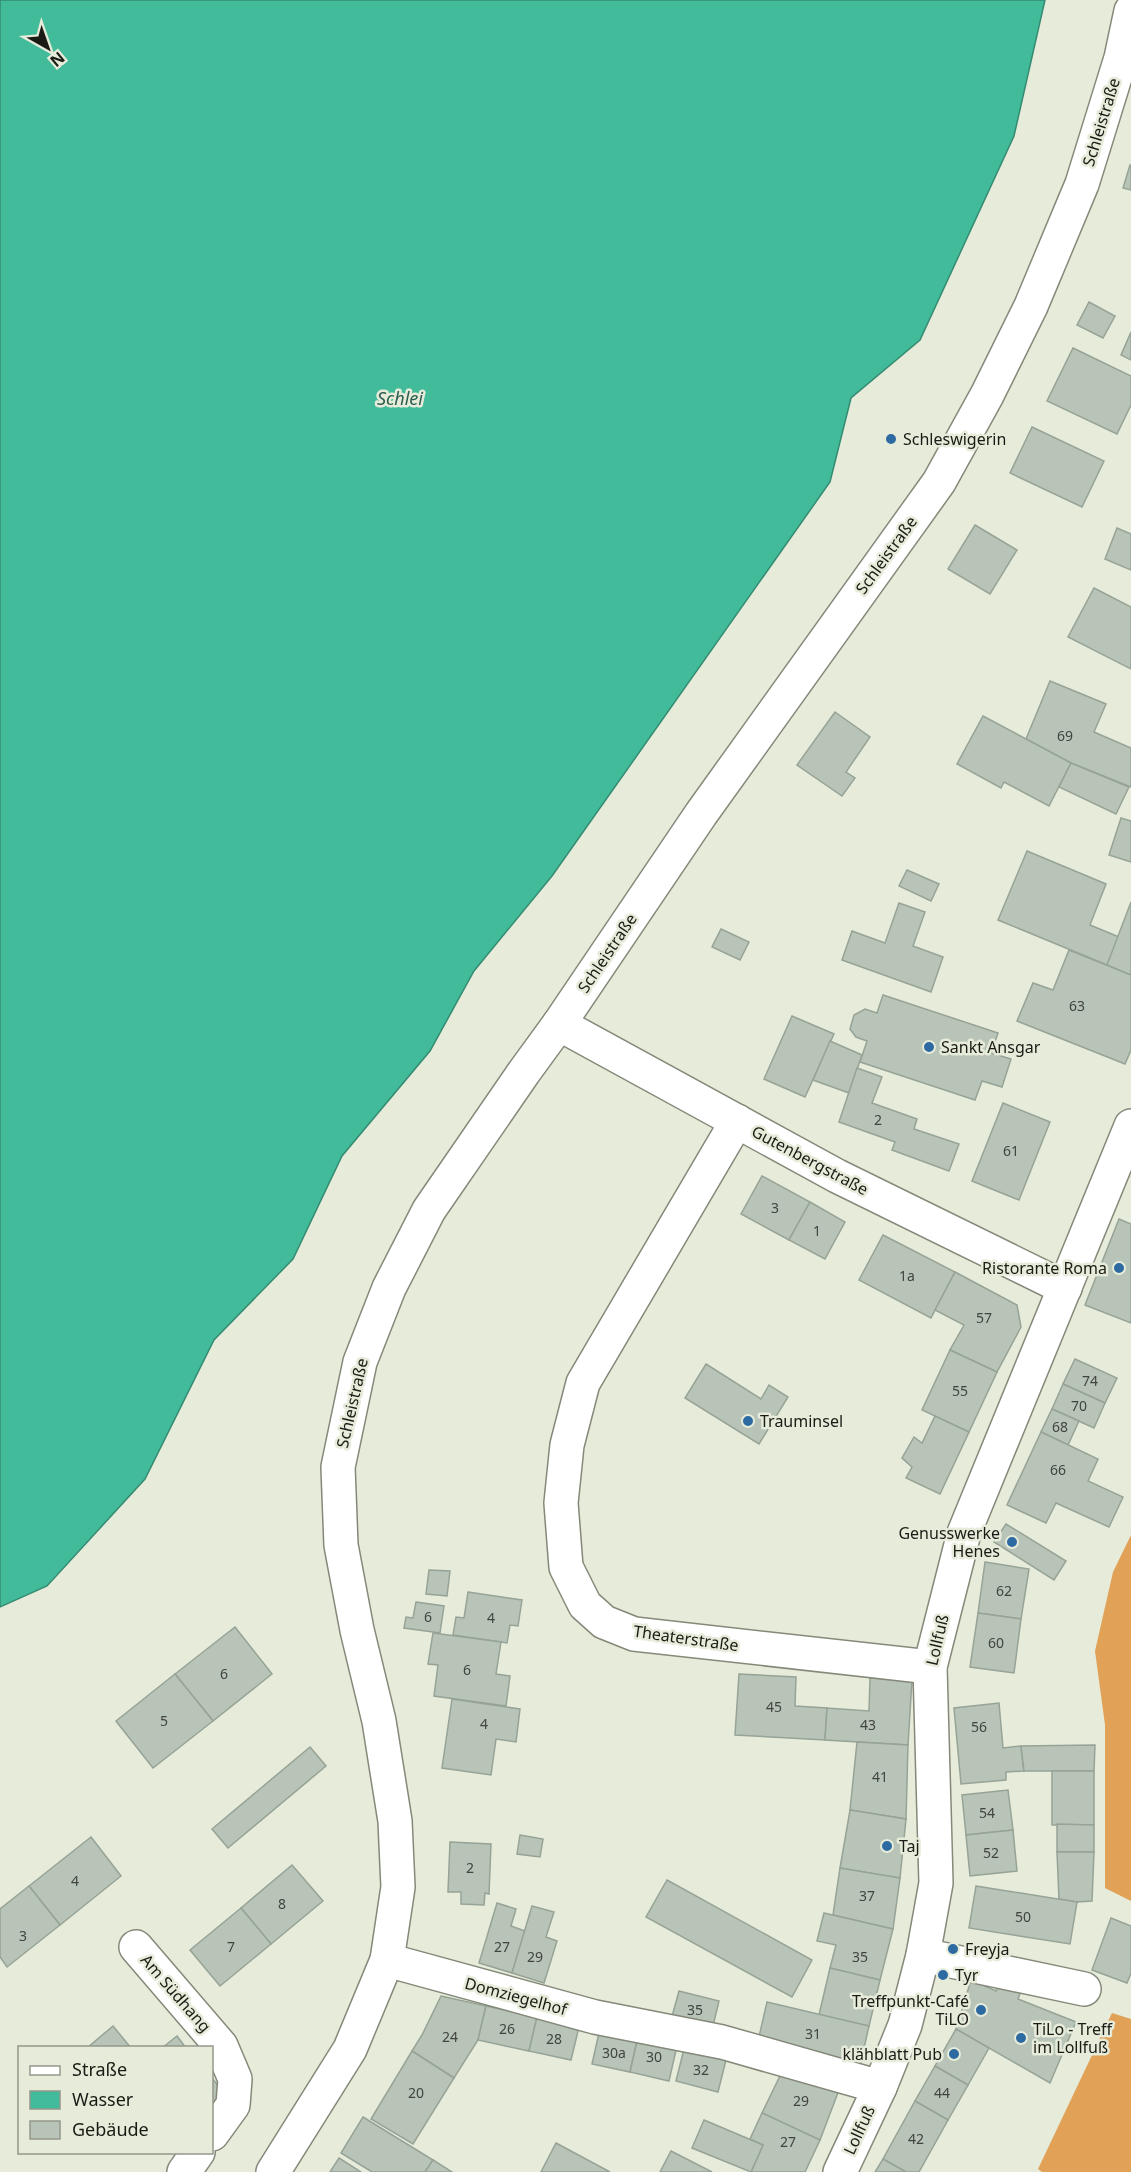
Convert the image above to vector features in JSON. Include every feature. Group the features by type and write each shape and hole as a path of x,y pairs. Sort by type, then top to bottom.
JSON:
{"street":[{"name":"Schleistraße","path":"387,1960 398,1887 395,1821 379,1721 357,1630 341,1545 338,1467 360,1362 399,1269 429,1210 559,1024 700,814 939,482 987,395 1031,306 1082,184 1121,58 1131,11"},
{"name":"Gutenbergstraße","path":"559,1024 837,1176 1065,1288"},
{"name":"Theaterstraße","path":"737,1121 583,1383 567,1445 561,1503 566,1567 585,1605 604,1622 634,1634 930,1667"},
{"name":"Lollfuß","path":"840,2172 880,2087 905,2025 923,1954 936,1883 930,1667 964,1533 1065,1288 1128,1143"},
{"name":"Am Südhang","path":"136,1947 221,2046 235,2079 233,2105 213,2133"},
{"path":"923,1954 1084,1989"},
{"name":"Domziegelhof","path":"387,1960 595,2017 723,2042 880,2087"},
{"path":"273,2172 350,2049 387,1960"},
{"path":"184,2172 197,2154"}],"shaded area":[{"path":"1131,1535 1131,1901 1105,1888 1105,1725 1095,1651 1113,1572"},
{"path":"1112,2013 1131,2019 1131,2172 1042,2172 1038,2169"}],"water":[{"name":"Schlei","path":"0,0 1045,0 1014,136 920,340 851,398 830,482 552,876 474,971 430,1051 342,1156 293,1259 214,1340 145,1479 47,1586 0,1607"}],"building":[{"path":"1131,166 1131,190 1123,188"},
{"path":"1089,302 1115,316 1103,338 1077,325"},
{"path":"1131,332 1131,360 1121,355"},
{"path":"1073,348 1131,376 1131,405 1117,434 1047,401"},
{"path":"1032,427 1104,461 1082,507 1010,473"},
{"path":"975,525 1017,550 990,594 948,569"},
{"path":"1117,528 1131,534 1131,570 1105,559"},
{"path":"1094,588 1131,607 1131,669 1068,637"},
{"path":"1050,681 1106,704 1094,732 1131,748 1131,787 1071,763 1026,739"},
{"path":"835,712 870,737 846,772 855,778 842,796 797,765"},
{"path":"983,716 1071,763 1049,806 1004,782 1001,788 957,764"},
{"path":"1071,763 1129,787 1116,814 1059,787"},
{"path":"1121,818 1131,821 1131,862 1109,855"},
{"path":"1027,851 1106,884 1090,925 1119,937 1107,965 998,920"},
{"path":"907,870 939,884 931,901 899,886"},
{"path":"1131,902 1131,975 1107,965"},
{"path":"899,903 925,912 913,946 943,957 931,992 842,960 852,931 885,943"},
{"path":"721,929 749,942 740,960 712,947"},
{"path":"1069,950 1131,975 1131,1050 1125,1064 1017,1021 1033,983 1053,990"},
{"name":"Sankt Ansgar","path":"883,995 998,1033 991,1053 1011,1059 1002,1087 982,1081 975,1100 860,1062 867,1041 856,1037 850,1029 854,1015 865,1009 877,1013"},
{"path":"792,1016 834,1034 805,1097 764,1079"},
{"path":"830,1041 862,1055 849,1093 813,1080"},
{"path":"857,1068 882,1077 872,1103 917,1119 914,1129 959,1144 949,1171 892,1150 895,1142 839,1122"},
{"path":"1003,1103 1050,1122 1019,1200 972,1181"},
{"path":"762,1176 810,1202 789,1240 741,1214"},
{"path":"810,1202 845,1222 825,1259 789,1240"},
{"path":"1119,1219 1131,1224 1131,1323 1085,1305"},
{"path":"883,1235 955,1272 931,1318 859,1280"},
{"path":"955,1272 1017,1305 1021,1327 997,1372 950,1350 964,1325 935,1310"},
{"path":"950,1350 997,1372 969,1432 922,1410"},
{"path":"1075,1359 1117,1378 1105,1403 1063,1384"},
{"name":"Trauminsel","path":"706,1364 761,1399 769,1385 788,1397 759,1444 685,1398"},
{"path":"1063,1384 1105,1403 1094,1428 1052,1409"},
{"path":"1052,1409 1079,1421 1068,1445 1041,1432"},
{"path":"935,1416 969,1432 940,1494 906,1478 912,1467 902,1458 914,1437 922,1443"},
{"path":"1041,1432 1098,1459 1088,1481 1123,1497 1109,1527 1056,1503 1046,1523 1007,1505"},
{"path":"1006,1524 1066,1561 1054,1580 994,1542"},
{"path":"985,1562 1029,1569 1021,1619 978,1613"},
{"path":"429,1570 450,1571 447,1596 426,1594"},
{"path":"468,1592 522,1600 518,1626 510,1625 507,1643 453,1635 456,1617 464,1618"},
{"path":"416,1602 444,1606 440,1633 404,1628 406,1617 413,1618"},
{"path":"978,1613 1021,1619 1014,1673 970,1667"},
{"path":"235,1627 272,1674 213,1721 175,1674"},
{"path":"433,1633 501,1642 496,1674 510,1676 506,1706 434,1696 438,1665 428,1664"},
{"path":"175,1674 213,1721 153,1768 116,1721"},
{"path":"739,1674 796,1677 795,1706 827,1708 825,1740 735,1735"},
{"path":"870,1678 912,1680 908,1745 825,1740 827,1708 869,1711"},
{"path":"452,1699 520,1709 516,1742 496,1739 491,1775 442,1768"},
{"path":"999,1703 1003,1748 1021,1746 1024,1771 1006,1772 1006,1780 961,1784 954,1708"},
{"path":"857,1742 908,1745 906,1819 850,1810"},
{"path":"1095,1745 1094,1771 1024,1771 1021,1746"},
{"path":"310,1747 326,1766 228,1848 212,1829"},
{"path":"1052,1771 1094,1771 1094,1825 1052,1825"},
{"path":"1008,1790 1013,1830 966,1835 962,1795"},
{"path":"850,1810 906,1819 900,1878 840,1868"},
{"path":"1057,1824 1094,1825 1094,1852 1057,1852"},
{"path":"1013,1830 1017,1871 970,1876 966,1835"},
{"path":"520,1835 543,1839 540,1857 517,1854"},
{"path":"91,1837 121,1876 60,1925 29,1886"},
{"path":"450,1842 491,1844 489,1894 485,1893 484,1905 461,1904 461,1892 448,1892"},
{"path":"1057,1852 1094,1852 1092,1901 1077,1902 1059,1899"},
{"path":"292,1865 323,1901 271,1944 241,1908"},
{"path":"840,1868 900,1878 893,1929 833,1915"},
{"path":"667,1880 812,1960 792,1997 646,1917"},
{"path":"29,1886 60,1925 7,1967 0,1957 0,1909"},
{"path":"976,1886 1077,1902 1070,1944 969,1928"},
{"path":"497,1903 516,1909 511,1926 525,1931 512,1973 479,1963"},
{"path":"532,1906 554,1912 546,1937 557,1941 544,1983 512,1973"},
{"path":"241,1908 271,1944 220,1986 190,1950"},
{"path":"824,1913 893,1929 880,1980 830,1968 836,1945 817,1941"},
{"path":"1111,1918 1131,1926 1131,1973 1127,1983 1092,1970"},
{"path":"830,1968 880,1980 869,2026 819,2015"},
{"name":"TiLo - Treff im Lollfuß","path":"1001,1977 1023,1986 1018,1999 1076,2022 1050,2083 956,2029 971,1980 996,1991"},
{"path":"679,1991 719,2001 712,2030 671,2020"},
{"path":"441,1996 486,2006 478,2040 454,2078 412,2051"},
{"path":"767,2002 869,2026 860,2066 758,2041"},
{"path":"486,2006 537,2017 529,2051 478,2040"},
{"path":"537,2017 579,2027 571,2060 529,2051"},
{"path":"113,2026 129,2046 89,2046"},
{"path":"956,2029 989,2048 968,2085 935,2066"},
{"path":"599,2033 637,2041 630,2072 592,2064"},
{"path":"177,2036 184,2046 164,2046"},
{"path":"637,2041 676,2050 669,2081 630,2072"},
{"path":"684,2049 726,2060 718,2092 676,2081"},
{"path":"412,2051 454,2078 413,2144 371,2119"},
{"path":"935,2066 968,2085 948,2120 915,2101"},
{"path":"781,2074 839,2090 820,2140 762,2113"},
{"path":"213,2079 224,2093 213,2102"},
{"path":"915,2101 948,2120 919,2172 906,2172 883,2159"},
{"path":"762,2113 820,2140 805,2172 751,2172 763,2145 750,2139"},
{"path":"363,2117 433,2160 425,2172 372,2172 341,2153"},
{"path":"704,2120 763,2145 751,2172 692,2148"},
{"path":"556,2143 610,2172 541,2172"},
{"path":"671,2151 712,2172 660,2172"},
{"path":"339,2158 361,2172 330,2172"},
{"path":"883,2159 906,2172 875,2172"},
{"path":"433,2160 452,2172 425,2172"}],"place":[{"name":"Schleswigerin","path":"891,439"},
{"name":"Sankt Ansgar","path":"929,1047"},
{"name":"Ristorante Roma","path":"1119,1268"},
{"name":"Trauminsel","path":"748,1421"},
{"name":"Genusswerke Henes","path":"1012,1542"},
{"name":"Taj","path":"887,1846"},
{"name":"Freyja","path":"953,1949"},
{"name":"Tyr","path":"943,1975"},
{"name":"Treffpunkt-Café TiLO","path":"981,2010"},
{"name":"TiLo - Treff im Lollfuß","path":"1021,2038"},
{"name":"klähblatt Pub","path":"954,2054"}]}
